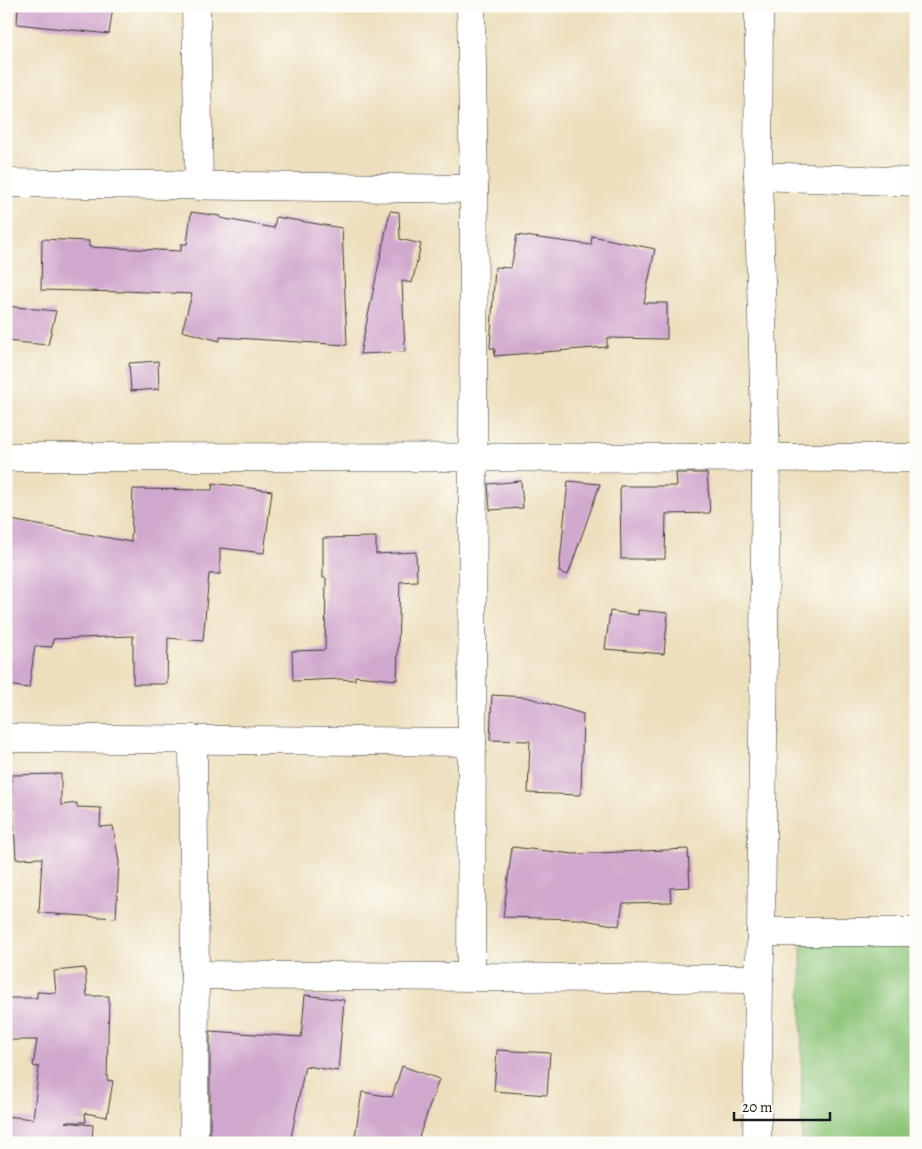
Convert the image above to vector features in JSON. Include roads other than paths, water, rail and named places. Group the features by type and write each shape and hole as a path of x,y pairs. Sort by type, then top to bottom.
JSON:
{"street":[{"path":"196,6 199,186"},
{"path":"471,6 474,189 471,976"},
{"path":"758,1143 766,458 758,176 759,6"},
{"path":"758,176 916,182"},
{"path":"6,183 474,189"},
{"path":"6,458 916,458"},
{"path":"6,738 472,742"},
{"path":"193,739 196,976 194,1143"},
{"path":"761,932 916,932"},
{"path":"196,976 759,979"}]}
